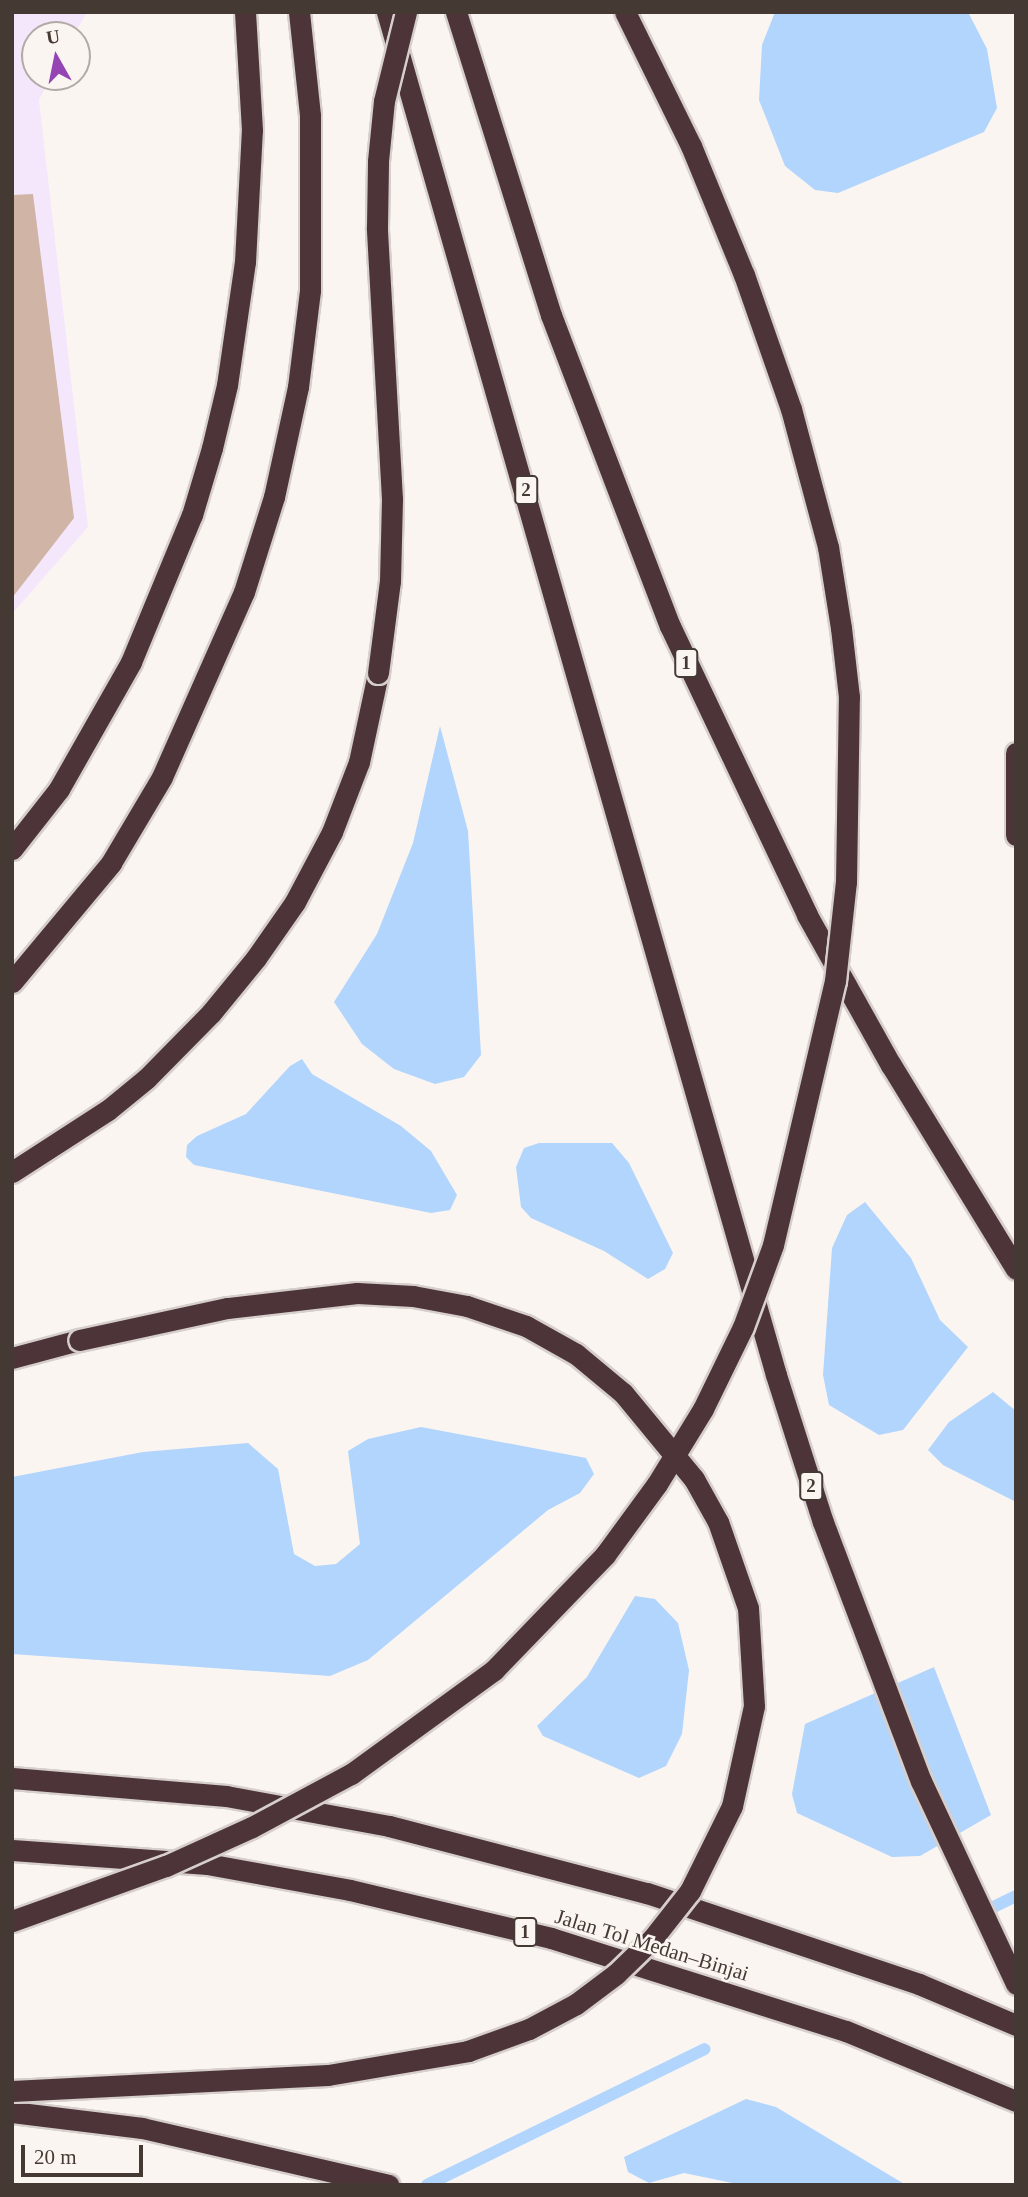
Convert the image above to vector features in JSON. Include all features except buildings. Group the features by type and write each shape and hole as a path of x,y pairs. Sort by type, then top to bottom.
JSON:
{"highway":[{"path":"12,849 59,789 131,662 192,515 212,448 236,335 246,249 251,130 245,12"},
{"path":"12,982 111,863 162,776 244,592 274,497 298,387 310,289 310,115 299,12"},
{"name":"2","path":"387,12 776,1375 862,1636 920,1782 1016,1984"},
{"path":"12,1172 108,1110 146,1078 219,1004 295,902 332,832 359,762 378,673 390,581 391,486 377,227 378,161 384,101 406,12"},
{"name":"1","path":"456,12 551,315 675,639 807,915 891,1065 1016,1269"},
{"path":"12,1921 166,1866 252,1827 351,1774 494,1670 605,1555 657,1484 704,1409 738,1339 773,1245 830,1006 846,882 849,711 841,628 828,547 778,372 691,146 625,12"},
{"path":"1016,753 1016,835"},
{"path":"12,1357 227,1308 357,1293 413,1296 467,1306 526,1326 576,1354 623,1393 694,1479 722,1532 748,1608 754,1706 732,1806 690,1891 653,1938 616,1974 576,2004 529,2029 468,2051 328,2075 12,2091"},
{"path":"12,1779 226,1796 389,1826 647,1893 919,1984 1016,2025"},
{"name":"Jalan Tol Medan–Binjai","path":"12,1850 207,1864 350,1890 538,1935 846,2031 1016,2101"},
{"path":"12,2112 154,2130 388,2185"}],"shaded area":[{"path":"12,12 87,12 82,21 21,21 21,91 44,91 39,100 88,527 12,614"}],"water":[{"path":"775,12 968,12 987,49 997,108 984,132 838,193 815,190 785,166 759,100 762,45"},
{"path":"440,726 468,831 481,1055 464,1077 435,1084 394,1069 362,1044 334,1002 377,934 413,843"},
{"path":"302,1059 312,1074 401,1126 431,1151 457,1195 450,1210 431,1213 194,1165 186,1157 187,1145 197,1136 246,1114 290,1066"},
{"path":"539,1143 612,1143 629,1163 673,1253 665,1269 648,1279 604,1251 531,1218 521,1207 516,1167 524,1148"},
{"path":"865,1202 911,1258 940,1320 968,1347 903,1430 879,1435 829,1405 823,1375 832,1248 847,1215"},
{"path":"993,1392 1016,1411 1016,1502 943,1465 928,1450 949,1422"},
{"path":"421,1427 586,1458 594,1474 580,1493 548,1510 368,1660 330,1676 12,1654 12,1477 143,1452 248,1443 278,1469 294,1554 315,1566 336,1564 360,1544 348,1451 368,1439"},
{"path":"635,1596 655,1599 678,1623 689,1670 682,1734 666,1766 639,1778 543,1736 537,1726 587,1677"},
{"path":"934,1667 991,1815 920,1856 892,1857 797,1813 792,1794 805,1724"},
{"path":"746,2099 776,2107 906,2185 742,2185 684,2173 649,2183 628,2172 624,2157"}],"waterway":[{"path":"977,1915 1016,1896"},
{"path":"427,2185 705,2049"}]}
